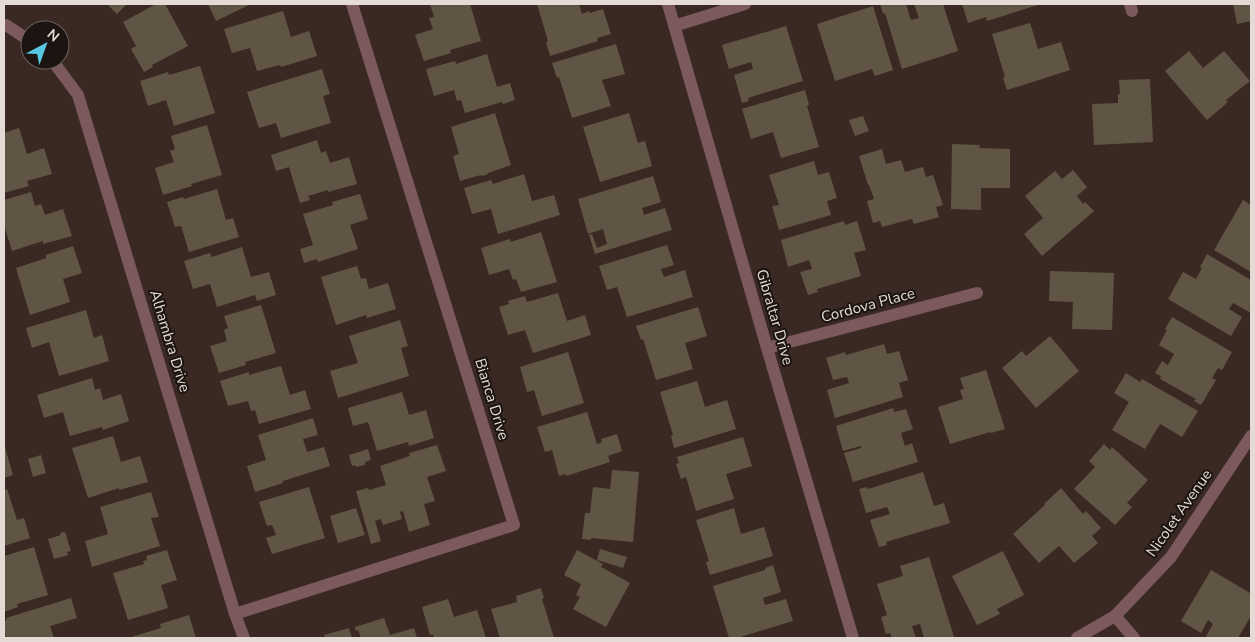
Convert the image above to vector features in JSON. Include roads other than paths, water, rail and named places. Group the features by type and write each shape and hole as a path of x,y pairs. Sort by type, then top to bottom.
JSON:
{"street":[{"name":"Bianca Drive","path":"235,614 514,525 352,4"},
{"name":"Gibraltar Drive","path":"668,4 766,348 853,638"},
{"path":"674,26 745,4"},
{"path":"4,25 20,34"},
{"name":"Alhambra Drive","path":"59,70 78,95 235,614 244,638"},
{"name":"Cordova Place","path":"766,348 977,293"},
{"name":"Nicolet Avenue","path":"1077,638 1115,616 1171,557 1251,436"},
{"path":"1115,616 1134,638"}]}
